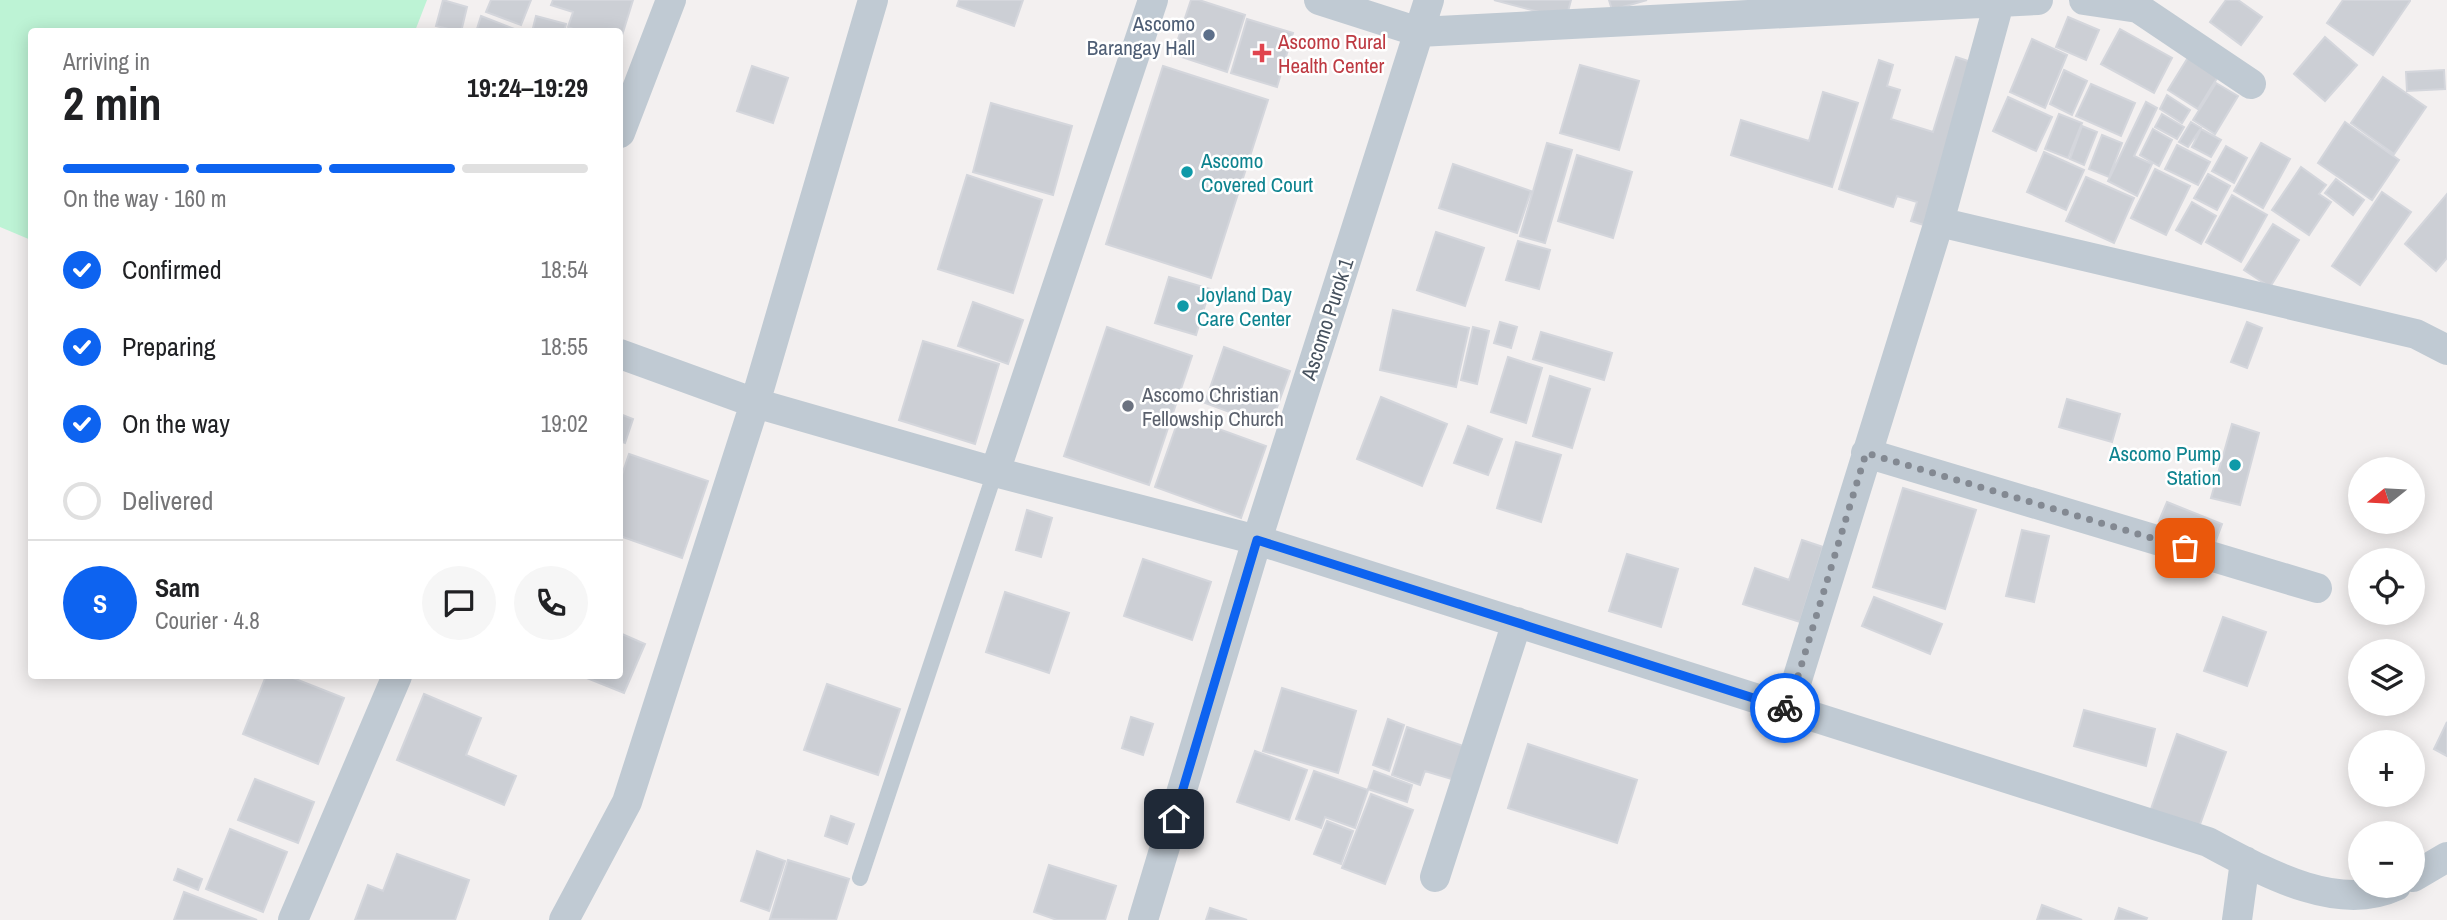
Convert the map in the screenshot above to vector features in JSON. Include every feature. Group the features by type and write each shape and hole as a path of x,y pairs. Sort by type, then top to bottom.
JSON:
{"street":[{"path":"623,125 671,0"},
{"path":"565,920 627,802 755,403 873,0"},
{"path":"995,472 1153,0"},
{"path":"1319,0 1419,32 2038,0"},
{"name":"Ascomo Purok 1","path":"1143,920 1257,540 1429,0"},
{"path":"2084,0 2138,8 2251,83"},
{"path":"1788,709 1939,222 1998,3"},
{"path":"1939,222 2416,334 2447,350"},
{"path":"623,355 755,403 995,472 1257,540 2208,842 2296,884 2348,896"},
{"path":"1866,453 2317,588"},
{"path":"1435,877 1517,622"},
{"path":"293,920 396,679"},
{"path":"2425,870 2447,857"},
{"path":"2237,920 2245,861"}],"lane":[{"path":"860,878 995,472"}],"green space":[{"path":"0,0 427,0 416,28 28,28 28,239 0,227"}],"building":[{"path":"443,0 467,7 462,28 436,26"},
{"path":"491,0 531,0 521,25 486,12"},
{"path":"553,0 633,0 623,32 623,28 571,28 568,27 573,12 551,5"},
{"path":"959,0 1023,0 1014,26 957,6"},
{"name":"Ascomo Barangay Hall","path":"1191,0 1199,0 1245,15 1227,72 1173,54"},
{"path":"1494,0 1571,0 1566,19"},
{"path":"1609,0 1647,0 1612,10"},
{"path":"2226,0 2238,0 2262,17 2241,45 2210,22"},
{"path":"2343,0 2410,1 2373,55 2327,23"},
{"path":"481,16 512,28 477,28"},
{"path":"536,16 566,24 565,28 533,28"},
{"path":"2068,17 2099,30 2086,60 2056,47"},
{"name":"Ascomo Rural Health Center","path":"1247,19 1293,33 1277,87 1231,73"},
{"path":"2120,29 2172,58 2154,93 2101,64"},
{"path":"2325,37 2357,65 2325,101 2294,74"},
{"path":"2032,39 2067,55 2045,108 2010,92"},
{"path":"2189,56 2219,75 2198,109 2168,90"},
{"path":"1956,57 1980,65 1930,227 1911,221 1917,202 1897,196 1893,207 1839,189 1879,60 1893,65 1887,86 1900,90 1891,119 1933,132"},
{"path":"1580,65 1639,81 1619,150 1560,133"},
{"path":"752,66 788,78 773,123 737,111"},
{"name":"Ascomo Covered Court","path":"1163,66 1268,100 1211,278 1106,244"},
{"path":"2064,70 2087,81 2072,115 2050,104"},
{"path":"2444,70 2445,89 2407,91 2406,72"},
{"path":"2383,77 2426,107 2394,154 2351,123"},
{"path":"2216,83 2238,96 2215,134 2193,120"},
{"path":"2091,84 2135,103 2121,136 2076,116"},
{"path":"1823,92 1858,103 1832,187 1731,155 1741,120 1809,141"},
{"path":"2167,95 2190,110 2182,123 2160,109"},
{"path":"2008,97 2052,117 2036,151 1993,131"},
{"path":"2146,102 2157,108 2134,156 2152,164 2137,196 2108,181"},
{"path":"991,103 1072,126 1053,195 973,172"},
{"path":"2059,114 2082,123 2068,158 2045,149"},
{"path":"2162,114 2184,127 2177,139 2155,127"},
{"path":"2191,122 2201,128 2188,147 2179,142"},
{"path":"2345,122 2399,160 2372,200 2318,163"},
{"path":"2082,126 2097,132 2084,165 2070,159"},
{"path":"2153,129 2172,140 2159,166 2140,155"},
{"path":"2201,129 2221,140 2211,157 2192,147"},
{"path":"2102,135 2122,143 2109,177 2089,169"},
{"path":"1547,143 1572,150 1545,243 1520,236"},
{"path":"2261,143 2290,159 2263,208 2234,191"},
{"path":"2177,145 2210,162 2198,185 2165,169"},
{"path":"2226,146 2247,158 2234,183 2212,171"},
{"path":"2044,152 2084,170 2066,210 2027,192"},
{"path":"1577,155 1632,172 1613,238 1558,221"},
{"path":"1453,164 1531,191 1517,233 1439,208"},
{"path":"2301,167 2326,185 2319,194 2331,202 2309,235 2272,210"},
{"path":"2155,169 2190,186 2166,235 2131,218"},
{"path":"2208,174 2230,186 2217,210 2194,198"},
{"path":"967,175 1042,200 1013,293 938,269"},
{"path":"2086,177 2134,198 2114,243 2066,221"},
{"path":"2336,179 2364,200 2353,215 2325,193"},
{"path":"2382,192 2411,212 2360,285 2332,266"},
{"path":"2447,194 2447,258 2436,271 2405,244"},
{"path":"2232,195 2267,215 2241,262 2206,242"},
{"path":"2192,202 2216,216 2201,244 2176,230"},
{"path":"2273,224 2299,240 2270,287 2244,270"},
{"path":"1436,232 1484,248 1465,306 1417,290"},
{"path":"1518,241 1550,250 1539,289 1506,280"},
{"name":"Joyland Day Care Center","path":"1169,277 1210,289 1196,335 1155,323"},
{"path":"973,302 1023,320 1008,364 958,346"},
{"path":"1393,310 1469,328 1456,387 1380,370"},
{"path":"1500,322 1517,327 1511,348 1494,343"},
{"path":"2247,322 2262,328 2247,368 2231,362"},
{"name":"Ascomo Christian Fellowship Church","path":"1107,327 1192,356 1149,485 1064,456"},
{"path":"1473,327 1489,331 1477,384 1461,380"},
{"path":"1541,332 1612,353 1604,380 1533,359"},
{"path":"923,341 999,364 975,444 899,420"},
{"path":"1224,347 1290,371 1270,427 1205,403"},
{"path":"1508,357 1542,368 1526,423 1491,412"},
{"path":"1550,376 1590,389 1572,448 1533,436"},
{"path":"1381,397 1447,424 1422,486 1357,459"},
{"path":"2067,399 2120,414 2112,442 2059,427"},
{"path":"623,415 633,419 625,443 623,442"},
{"path":"1180,415 1266,446 1241,518 1155,487"},
{"name":"Ascomo Pump Station","path":"2232,424 2259,433 2240,505 2211,498"},
{"path":"1468,426 1502,439 1488,475 1454,463"},
{"path":"1516,442 1561,455 1541,522 1497,508"},
{"path":"629,454 708,481 682,558 623,537 623,472"},
{"path":"1903,488 1976,510 1945,609 1873,587"},
{"path":"2167,502 2222,524 2215,543 2159,521"},
{"path":"1027,510 1052,518 1041,557 1016,550"},
{"path":"2022,530 2049,536 2034,602 2006,596"},
{"path":"1802,540 1823,547 1800,622 1743,604 1755,568 1789,580"},
{"path":"1627,554 1678,569 1661,627 1609,611"},
{"path":"1143,559 1211,582 1192,640 1124,616"},
{"path":"1005,592 1069,613 1049,673 986,652"},
{"path":"1874,597 1942,624 1930,654 1862,626"},
{"path":"2223,617 2266,632 2247,686 2204,671"},
{"path":"623,634 645,644 624,693 589,679 623,679"},
{"path":"265,679 296,679 344,698 318,764 243,734"},
{"path":"827,684 900,709 878,775 804,750"},
{"path":"1282,688 1356,711 1338,773 1263,751"},
{"path":"424,694 481,718 466,755 516,776 504,805 397,760"},
{"path":"2084,710 2155,729 2146,766 2074,746"},
{"path":"1131,717 1153,724 1143,755 1122,748"},
{"path":"1388,719 1404,725 1389,771 1373,765"},
{"path":"2447,722 2447,756 2434,749"},
{"path":"1407,727 1475,750 1465,783 1425,771 1420,785 1392,775"},
{"path":"2177,734 2226,752 2198,830 2150,812"},
{"path":"1528,744 1637,780 1617,843 1508,808"},
{"path":"1255,751 1307,770 1289,820 1237,802"},
{"path":"1314,771 1368,790 1355,828 1325,817 1321,828 1296,819"},
{"path":"1374,771 1412,785 1407,802 1368,789"},
{"path":"255,779 314,802 298,843 238,820"},
{"path":"1371,794 1413,810 1385,884 1342,868"},
{"path":"831,816 854,824 847,844 825,836"},
{"path":"1327,821 1353,831 1341,864 1314,854"},
{"path":"230,829 287,852 263,912 206,889"},
{"path":"757,851 785,861 769,911 741,901"},
{"path":"397,854 469,880 455,920 355,920 368,885 383,891"},
{"path":"788,860 849,879 836,920 770,919"},
{"path":"1049,865 1116,886 1105,920 1057,920 1034,912"},
{"path":"178,869 202,879 198,890 174,880"},
{"path":"184,892 257,920 174,920"},
{"path":"2042,905 2082,920 2037,920"},
{"path":"1210,908 1247,920 1206,920"},
{"path":"2119,908 2147,918 2115,920"}],"way so far":[{"path":"1785,708 1788,709 1866,453 2185,548"}],"place":[{"name":"Ascomo Barangay Hall","path":"1209,35"},
{"name":"Ascomo Rural Health Center","path":"1262,53"},
{"name":"Ascomo Covered Court","path":"1187,172"},
{"name":"Joyland Day Care Center","path":"1183,306"},
{"name":"Ascomo Christian Fellowship Church","path":"1128,406"},
{"name":"Ascomo Pump Station","path":"2235,465"}],"route":[{"path":"1174,819 1257,540 1785,708"}]}
